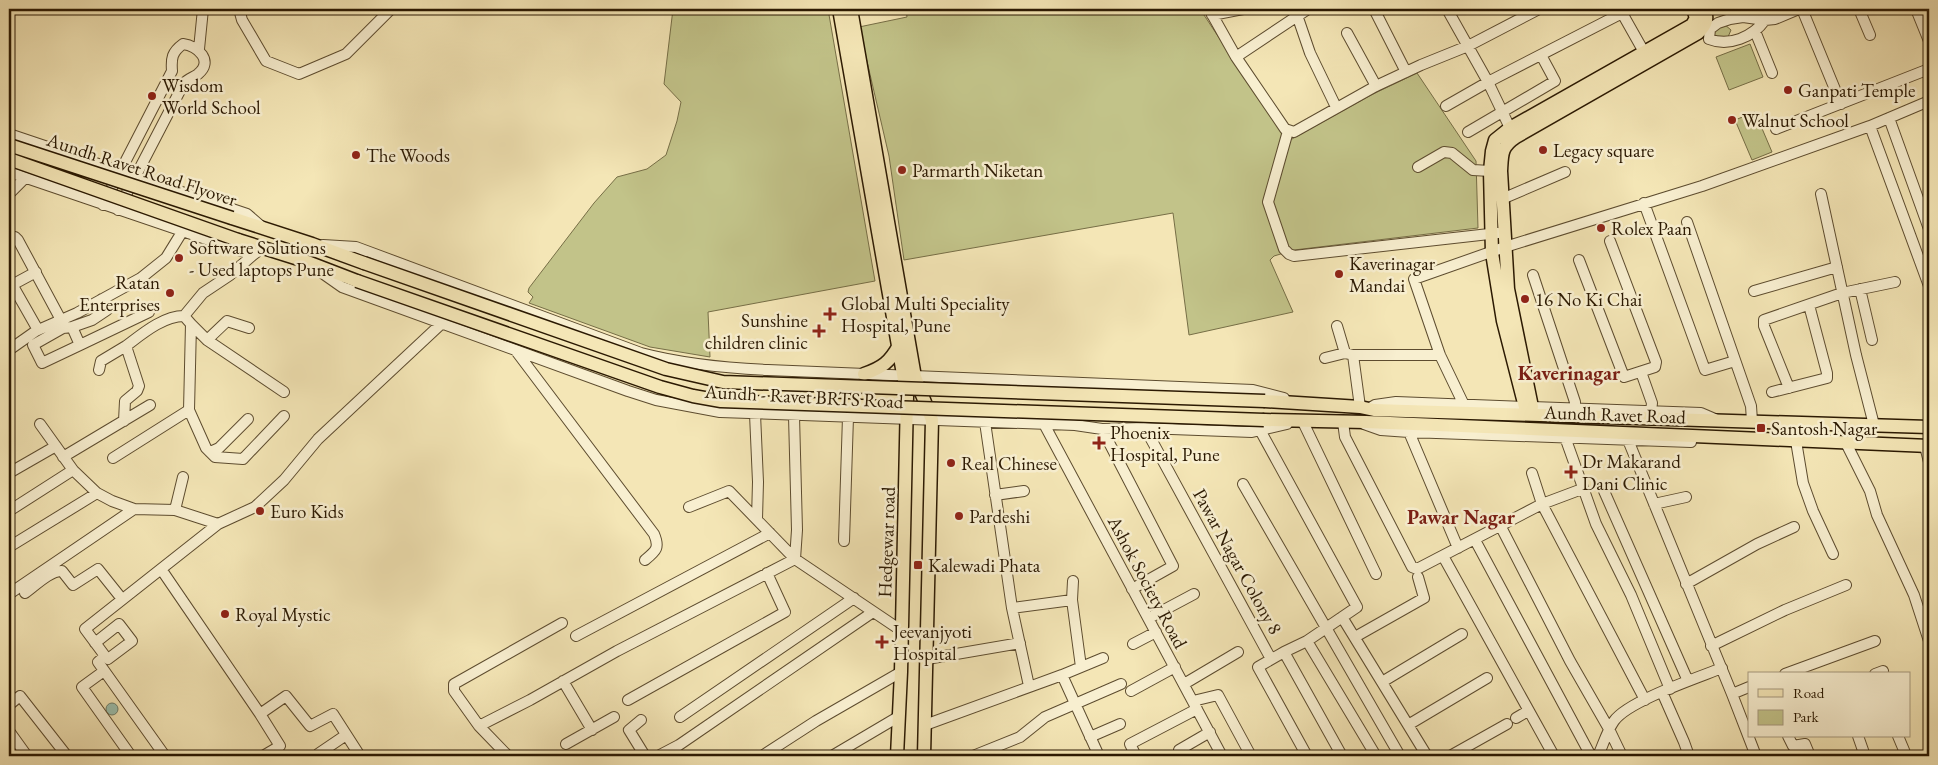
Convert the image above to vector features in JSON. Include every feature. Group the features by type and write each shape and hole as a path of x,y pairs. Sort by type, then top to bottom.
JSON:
{"main road":[{"path":"839,9 884,233 910,377"},
{"path":"851,9 899,345 910,377 932,420 924,756"},
{"path":"1524,386 1503,321 1492,253 1498,233 1502,199 1500,171 1505,146 1536,120 1644,52 1684,29 1708,18 1705,9"},
{"path":"1528,408 1508,288 1505,247 1498,233 1490,171 1492,151 1496,140 1510,128 1536,120 1690,38 1701,21"},
{"name":"Aundh Ravet Road Flyover","path":"9,145 264,229"},
{"name":"Aundh Ravet Road Flyover","path":"9,159 238,240 257,251"},
{"path":"264,229 312,244"},
{"name":"Aundh Ravet Road","path":"312,244 666,369 723,382 1299,403 1365,408 1929,427"},
{"path":"257,251 305,261"},
{"name":"Aundh Ravet Road","path":"305,261 660,387 721,401 1262,425 1300,422 1362,422 1927,446"},
{"path":"864,374 880,369 887,364 899,345"},
{"name":"Hedgewar road","path":"897,756 910,377"}],"street":[{"path":"118,210 184,83 198,74 203,67 204,59 199,49 203,9"},
{"path":"239,9 242,20 266,61 299,74 346,54 391,9"},
{"path":"1243,9 1210,12 1236,57 1288,131 1294,132 1376,86 1468,46 1539,9"},
{"path":"1236,57 1294,12 1308,9"},
{"path":"1374,9 1406,72"},
{"path":"1447,9 1488,82 1510,128"},
{"path":"1701,21 1718,23 1743,17 1765,20 1775,19 1801,9 1841,104"},
{"path":"1859,9 1870,35"},
{"path":"1916,9 1929,41"},
{"path":"1446,106 1488,82 1626,11 1644,52"},
{"path":"1294,12 1310,53 1336,107"},
{"path":"1701,21 1709,39 1719,43 1742,38 1755,31 1765,20"},
{"path":"1755,31 1772,73"},
{"path":"1347,33 1376,86"},
{"path":"103,205 172,71 171,60 174,50 183,44 199,49"},
{"path":"1468,132 1555,81 1541,55"},
{"path":"1776,129 1929,69"},
{"path":"1464,405 1440,355 1414,279 1505,247 1702,186 1870,126 1929,101"},
{"path":"1889,118 1929,229"},
{"path":"1870,126 1929,286"},
{"path":"1288,131 1268,202 1281,243 1289,254 1294,256 1498,233"},
{"path":"9,134 247,214 264,229"},
{"path":"1418,167 1444,152 1452,153 1473,170 1490,171"},
{"path":"9,172 182,232 257,251"},
{"path":"1502,199 1565,172"},
{"path":"9,194 25,178"},
{"path":"1822,194 1856,355 1874,425"},
{"path":"1644,203 1705,370 1735,361"},
{"path":"1687,222 1751,406 1752,421"},
{"path":"9,350 38,330 102,300 141,278 156,267 171,252 182,232"},
{"path":"9,239 15,237 18,240 61,320"},
{"path":"1579,260 1624,377 1655,367 1656,362 1610,241"},
{"name":"Aundh - Ravet BRTS Road","path":"312,244 356,248 641,352 669,360 720,367 910,377 1253,390 1299,403"},
{"path":"257,251 230,275 203,293 187,320 189,410 206,448 215,457 243,459 284,416"},
{"name":"Aundh - Ravet BRTS Road","path":"305,261 342,287 515,351 628,392 656,400 720,412 1075,425 1102,429 1145,428 1252,432 1262,425"},
{"path":"1754,291 1837,267"},
{"path":"36,272 11,282 38,330"},
{"path":"1533,275 1575,402 1575,408"},
{"path":"1789,388 1764,326 1764,320 1842,292 1895,282"},
{"path":"1860,289 1872,340"},
{"path":"102,300 107,310 92,320 63,328 33,345 42,364 149,312"},
{"path":"1772,392 1827,378 1809,305"},
{"path":"99,370 101,361 157,324 179,316 187,320 207,340 284,392"},
{"path":"207,340 227,321 249,328"},
{"path":"95,643 119,624 132,641 108,659 95,643 85,629 218,524 255,508 284,480 318,439 441,324"},
{"path":"1337,326 1349,354 1365,408 1396,402 1528,408 1575,408 1701,413 1718,420"},
{"path":"72,327 80,345"},
{"path":"124,421 126,401 137,391 139,386 126,346"},
{"path":"515,351 654,534 658,543 655,552 645,560"},
{"path":"1325,358 1349,354 1440,355"},
{"path":"1641,372 1652,403 1651,411"},
{"path":"63,457 150,405"},
{"path":"113,458 189,410"},
{"path":"755,414 758,482 757,519"},
{"path":"794,416 797,530 795,559"},
{"path":"844,541 848,417"},
{"path":"210,452 219,448 248,419"},
{"path":"985,422 1012,608 1029,686"},
{"path":"1300,422 1376,574"},
{"path":"1342,422 1345,437 1412,566 1417,569 1542,504 1582,489"},
{"path":"1362,422 1382,430 1409,432 1527,433 1565,438 1700,442 1716,437"},
{"path":"40,424 72,470 97,492 112,501 134,509 175,510 218,524"},
{"name":"Ashok Society Road","path":"1044,424 1222,756"},
{"path":"1262,425 1357,607 1306,641 1258,667 1307,756"},
{"name":"Pawar Nagar Colony 8","path":"1145,428 1272,659"},
{"path":"1102,429 1173,566 1132,589"},
{"path":"1409,432 1458,548"},
{"path":"1565,438 1596,524 1631,595 1689,756"},
{"path":"1628,440 1711,646 1732,694 1746,718"},
{"path":"1796,441 1803,483 1813,511 1833,554"},
{"path":"1846,443 1870,490 1876,511 1914,595 1929,641"},
{"path":"9,473 56,446"},
{"path":"1927,446 1929,462"},
{"path":"9,511 72,470"},
{"path":"1532,473 1542,504 1645,700"},
{"path":"175,510 183,478"},
{"path":"1243,484 1400,756"},
{"path":"689,507 728,491 795,559 902,631"},
{"path":"995,495 1024,491"},
{"path":"1604,491 1688,681"},
{"path":"9,547 97,492"},
{"path":"1654,504 1686,497"},
{"path":"9,594 134,509"},
{"path":"1501,527 1570,661 1609,729 1622,756"},
{"path":"1686,584 1757,544 1794,527"},
{"path":"576,636 770,533"},
{"path":"1475,540 1591,756"},
{"path":"1442,556 1551,755"},
{"path":"480,726 617,651 795,559"},
{"path":"25,593 52,573 60,570 73,585 98,569 122,599"},
{"path":"161,569 280,746 264,756"},
{"path":"628,700 785,612 768,573"},
{"path":"1355,637 1424,598 1418,578"},
{"path":"1073,580 1072,600 1081,666"},
{"path":"1711,646 1786,610 1846,585"},
{"path":"1149,618 1194,594"},
{"path":"680,717 854,598"},
{"path":"1012,608 1072,600"},
{"path":"658,756 679,745 873,612"},
{"path":"1342,617 1427,756"},
{"path":"502,754 454,691 454,684 562,623"},
{"path":"1133,644 1156,632"},
{"path":"1382,682 1462,634"},
{"path":"1306,641 1376,756"},
{"path":"1790,672 1874,641"},
{"path":"927,659 1020,643"},
{"path":"1184,684 1238,652"},
{"path":"1284,652 1342,756"},
{"path":"105,656 98,662 165,756"},
{"path":"925,724 1062,675 1103,658"},
{"path":"1131,691 1175,667"},
{"path":"1598,756 1609,729 1619,715 1645,700 1722,668"},
{"path":"104,671 82,687 130,756"},
{"path":"762,756 816,721 901,672"},
{"path":"1062,675 1099,756"},
{"path":"1408,725 1487,678"},
{"path":"563,682 592,730"},
{"path":"973,756 1020,737 1045,717 1075,706 1121,684"},
{"path":"1732,694 1748,687"},
{"path":"1136,756 1130,744 1195,705 1218,695 1251,756"},
{"path":"9,705 20,696 67,756"},
{"path":"260,714 286,696 310,726 333,714 360,756"},
{"path":"1516,718 1528,710"},
{"path":"832,756 898,716"},
{"path":"566,744 614,717"},
{"path":"641,720 629,730 645,756"},
{"path":"1090,737 1120,724"},
{"path":"1450,756 1507,724"},
{"path":"9,731 27,756"},
{"path":"1179,750 1210,732"},
{"path":"319,756 318,754 346,735"},
{"path":"1751,738 1756,756"},
{"path":"1789,738 1793,746 1805,744 1810,756"},
{"path":"1859,738 1865,756"},
{"path":"1899,738 1905,756"}],"green space":[{"path":"673,9 828,9 875,281 708,312 710,357 650,347 529,303 533,297 528,292 529,288 594,203 617,177 647,169 666,155 681,102 664,84"},
{"path":"906,9 1200,9 1282,133 1292,139 1371,95 1417,73 1476,161 1478,228 1294,250 1274,256 1270,260 1293,312 1189,335 1173,213 904,260 889,156 859,27 907,17"},
{"path":"1724,24 1731,30 1728,37 1720,40 1714,35 1716,28"},
{"path":"1750,44 1763,77 1729,90 1716,57"},
{"path":"1755,112 1772,152 1752,160 1735,120"}],"shaded area":[{"path":"110,703 114,703 118,709 114,715 110,715 106,711 106,707"}],"place":[{"name":"Ganpati Temple","path":"1788,90"},
{"name":"Wisdom World School","path":"152,96"},
{"name":"Walnut School","path":"1732,120"},
{"name":"Legacy square","path":"1543,150"},
{"name":"The Woods","path":"356,155"},
{"name":"Parmarth Niketan","path":"902,170"},
{"name":"Rolex Paan","path":"1601,228"},
{"name":"Software Solutions - Used laptops Pune","path":"179,258"},
{"name":"Kaverinagar Mandai","path":"1339,274"},
{"name":"Ratan Enterprises","path":"170,293"},
{"name":"16 No Ki Chai","path":"1525,299"},
{"name":"Global Multi Speciality Hospital, Pune","path":"830,314"},
{"name":"Sunshine children clinic","path":"819,331"},
{"name":"Santosh Nagar","path":"1761,428"},
{"name":"Phoenix Hospital, Pune","path":"1099,443"},
{"name":"Real Chinese","path":"951,463"},
{"name":"Dr Makarand Dani Clinic","path":"1571,472"},
{"name":"Euro Kids","path":"260,511"},
{"name":"Pardeshi","path":"959,516"},
{"name":"Kalewadi Phata","path":"918,565"},
{"name":"Royal Mystic","path":"225,614"},
{"name":"Jeevanjyoti Hospital","path":"882,642"}],"district":[{"name":"Kaverinagar","path":"1569,373"},
{"name":"Pawar Nagar","path":"1461,517"}]}
